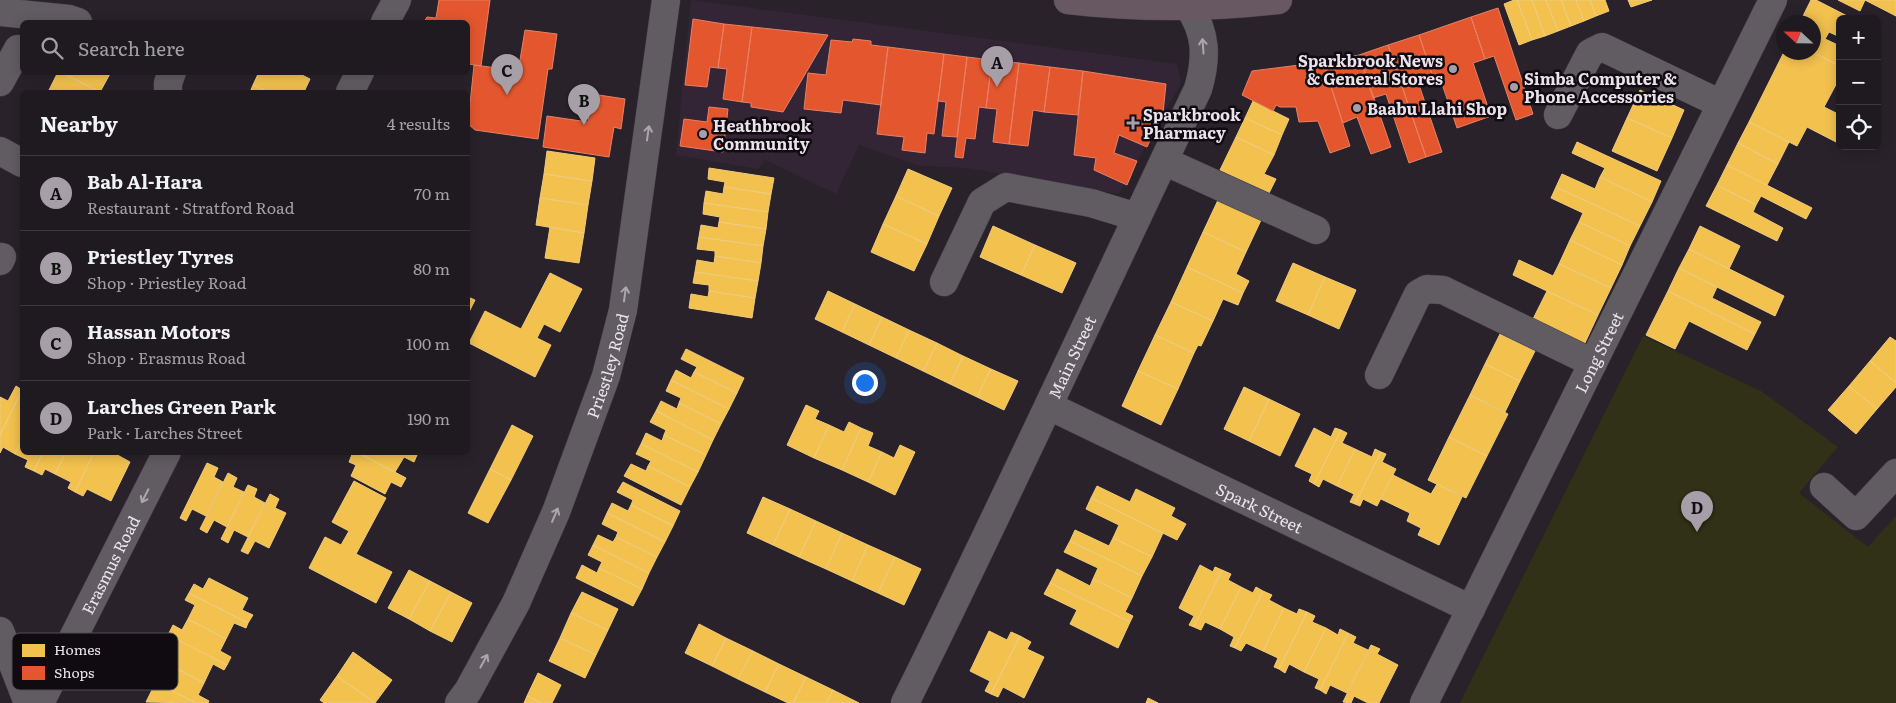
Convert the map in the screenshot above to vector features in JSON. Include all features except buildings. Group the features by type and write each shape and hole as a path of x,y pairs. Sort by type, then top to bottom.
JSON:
{"highway":[{"path":"1068,0 1102,4 1188,6 1244,4 1278,0"}],"street":[{"path":"386,20 397,0"},
{"name":"Priestley Road","path":"459,703 468,691 516,603 556,512 606,376 623,310 666,0"},
{"name":"Long Street","path":"1424,703 1773,0"},
{"name":"Main Street","path":"905,703 970,572 1198,89 1204,72 1204,44 1199,20 1188,6"},
{"path":"0,12 70,18 74,20"},
{"path":"1558,115 1590,52 1602,47 1721,104"},
{"path":"0,82 18,49"},
{"path":"168,90 171,75"},
{"path":"351,90 358,75"},
{"path":"0,151 20,162"},
{"path":"1164,161 1316,230"},
{"path":"944,282 982,202 1006,187 1091,203 1137,217"},
{"path":"1379,375 1418,294 1427,289 1444,290 1593,363"},
{"name":"Spark Street","path":"1049,406 1471,609"},
{"name":"Erasmus Road","path":"75,633 165,455"},
{"path":"1824,487 1856,516 1896,473"},
{"path":"0,631 12,662"},
{"path":"23,690 28,703"},
{"name":"Erasmus Road","path":"40,703 47,690"}],"shaded area":[{"path":"691,0 1177,64 1181,83 1119,194 967,168 920,166 859,145 836,194 765,160 758,169 676,155"}],"green space":[{"path":"1643,336 1761,391 1838,447 1799,493 1868,547 1896,516 1896,703 1460,703"}],"place":[{"name":"Sparkbrook News & General Stores","path":"1453,69"},
{"name":"Bab Al-Hara","path":"997,87"},
{"name":"Simba Computer & Phone Accessories","path":"1514,87"},
{"name":"Hassan Motors","path":"507,95"},
{"name":"Baabu Llahi Shop","path":"1357,108"},
{"name":"Sparkbrook Pharmacy","path":"1133,123"},
{"name":"Priestley Tyres","path":"584,125"},
{"name":"Heathbrook Community","path":"703,134"},
{"name":"Larches Green Park","path":"1697,532"}]}
